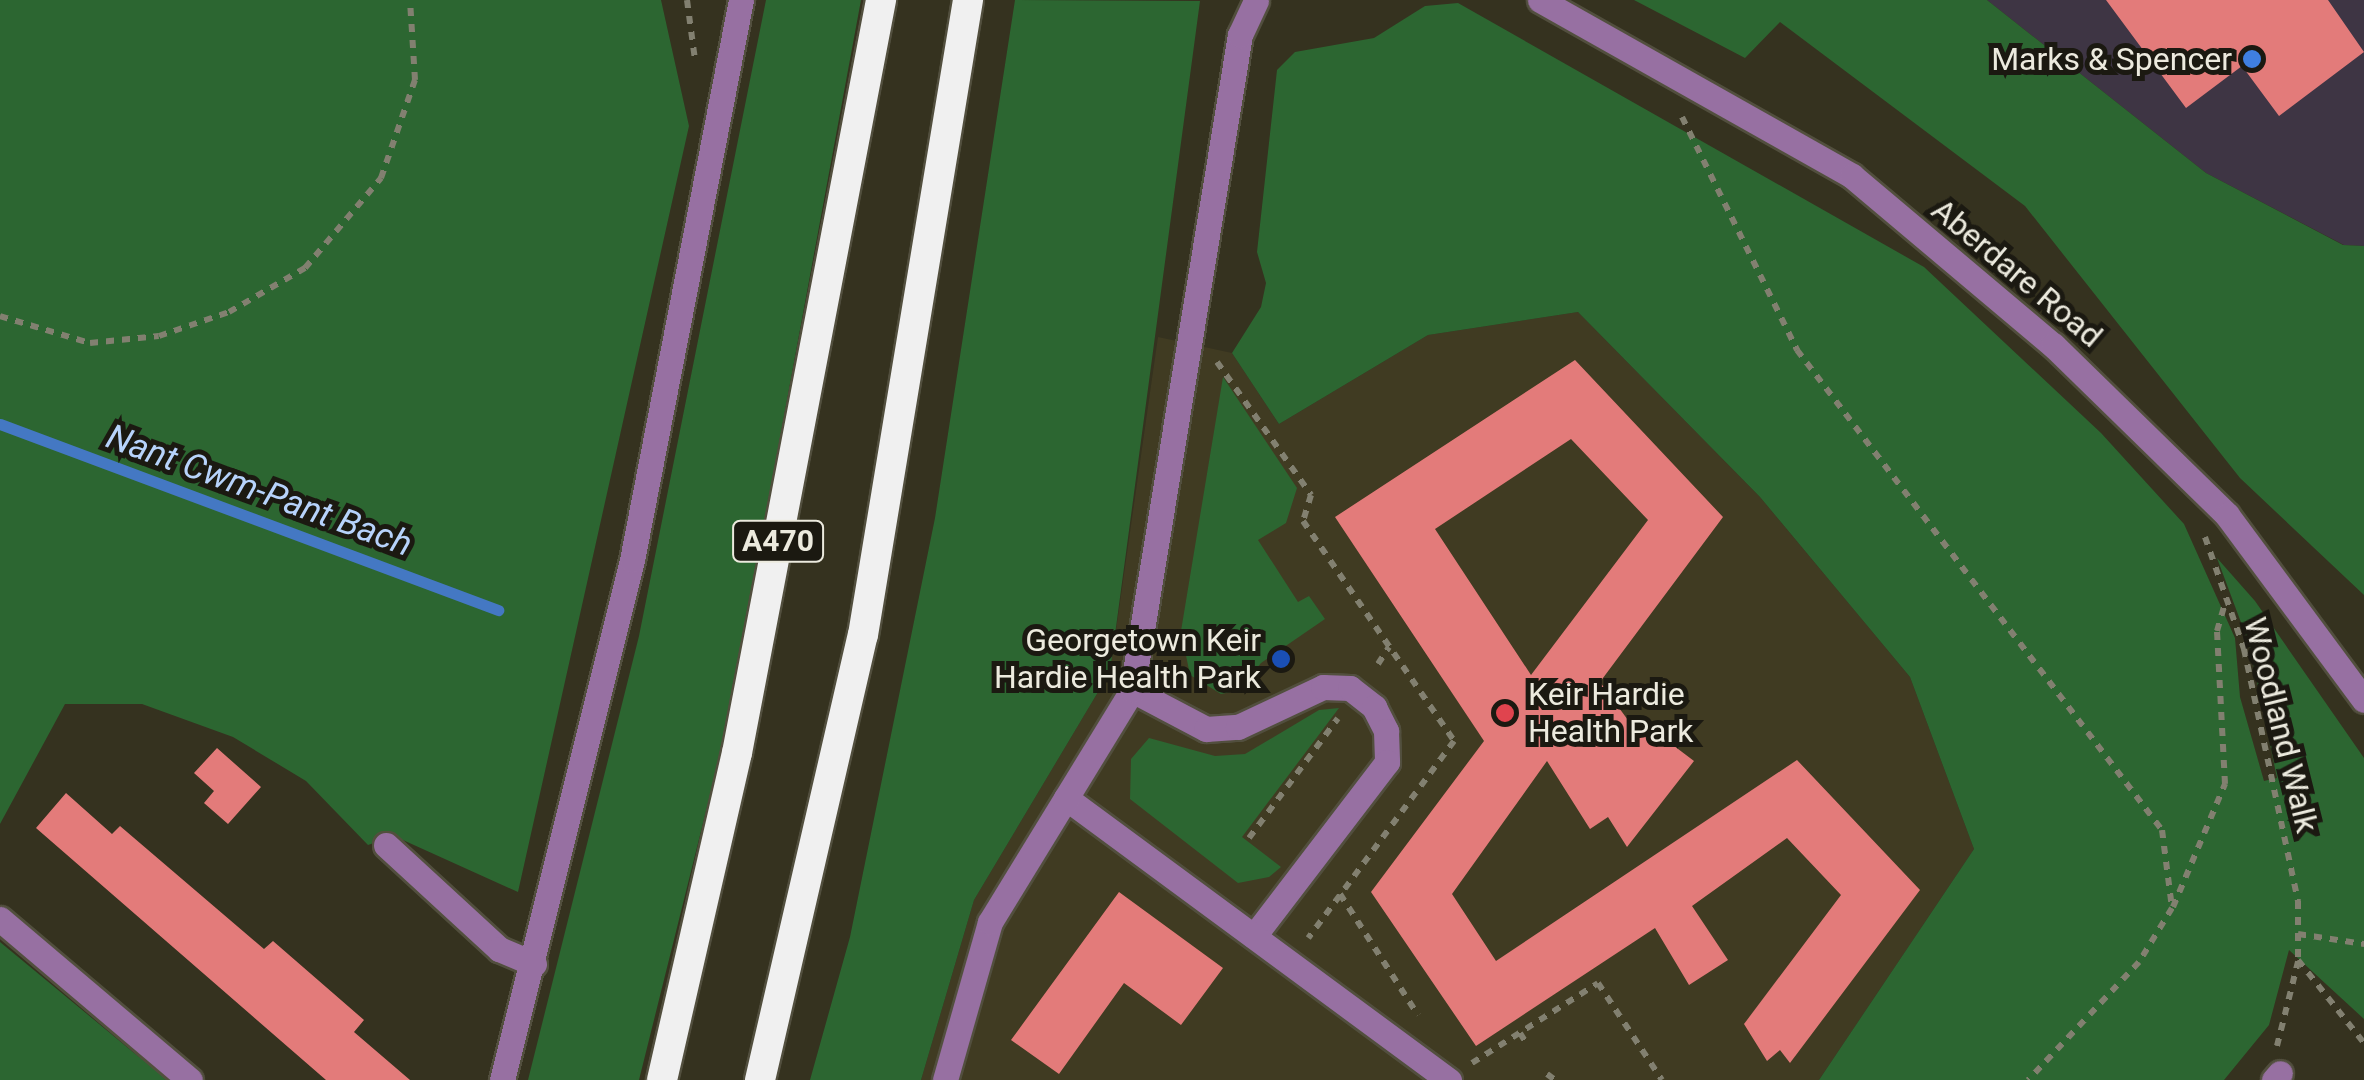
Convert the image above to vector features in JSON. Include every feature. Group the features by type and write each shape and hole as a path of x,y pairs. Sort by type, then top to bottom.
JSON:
{"highway":[{"name":"A470","path":"662,1080 738,752 881,0"},
{"name":"A470","path":"760,1080 863,635 968,0"}],"street":[{"path":"502,1080 632,560 741,0"},
{"path":"945,1080 990,922 1132,690 1240,35 1256,0"},
{"name":"Aberdare Road","path":"1540,0 1852,176 2138,419 2227,515 2364,700"},
{"path":"1132,690 1206,729 1238,728 1324,687 1350,688 1374,707 1387,762 1254,936"},
{"path":"1066,798 1449,1080"},
{"path":"386,846 499,949 534,964"},
{"path":"0,919 190,1080"}],"path":[{"path":"0,316 90,343 159,336 229,312 305,268 381,178 415,80 410,0"},
{"path":"1678,110 1797,350 2162,830 2172,908"},
{"path":"1212,361 1222,364 1283,454"},
{"name":"Woodland Walk","path":"2227,515 2206,535 2204,548 2244,649 2298,901 2298,960 2276,1040 2277,1077"},
{"path":"2028,1080 2139,962 2172,908 2226,784 2217,631 2224,605"},
{"path":"1378,664 1389,647"},
{"path":"1250,838 1345,709"},
{"path":"1340,894 1429,1032 1398,1010"},
{"path":"2298,934 2364,944"},
{"path":"1304,942 1320,954"},
{"path":"2298,960 2364,1043"},
{"path":"1459,1054 1474,1064 1598,983 1662,1080"},
{"path":"1520,1034 1528,1044"},
{"path":"1547,1074 1555,1080"}],"shaded area":[{"path":"1987,0 2364,0 2364,246 2344,245 2206,173"},
{"name":"Keir Hardie Health Park","path":"1578,312 1760,497 1910,677 1974,849 1819,1080 921,1080 974,900 1110,672 1158,337 1232,353 1279,424 1428,335"}],"green space":[{"path":"0,0 661,0 689,126 518,892 394,836 368,845 306,781 233,737 142,704 65,704 0,824"},
{"path":"766,0 861,0 725,735 639,1080 528,1080 639,636"},
{"path":"1015,0 1200,1 1110,672 974,900 921,1080 810,1080 850,937 935,518"},
{"path":"1634,0 1987,0 2206,173 2343,245 2364,246 2364,595 2240,478 2025,206 1780,22 1745,58"},
{"path":"1458,3 1924,267 2101,433 2184,524 2235,638 2240,697 2264,781 2277,778 2249,644 2217,558 2255,601 2364,758 2364,1019 2289,950 2269,1025 2224,1080 1819,1080 1974,849 1910,677 1760,497 1578,312 1428,335 1279,424 1232,353 1261,307 1266,283 1257,252 1277,70 1295,52 1374,38 1425,6"},
{"path":"1223,377 1297,488 1286,523 1258,540 1298,602 1309,596 1325,619 1261,663 1240,690 1221,694 1190,675 1181,631"},
{"path":"1339,708 1242,837 1281,867 1269,877 1238,883 1130,799 1131,759 1149,738 1215,756 1245,754 1319,710"},
{"path":"0,942 133,1052 169,1080 0,1080"}],"building":[{"name":"Marks & Spencer","path":"2106,0 2328,0 2364,52 2279,116 2242,66 2186,108"},
{"path":"1575,360 1723,517 1600,682 1636,731 1645,724 1694,761 1627,847 1608,817 1590,829 1547,761 1452,894 1496,961 1797,760 1920,890 1790,1063 1780,1050 1767,1061 1744,1024 1841,895 1787,838 1692,906 1728,960 1689,985 1655,928 1476,1046 1371,892 1484,741 1335,517","holes":["1571,439 1648,520 1531,675 1435,529"]},
{"path":"217,748 261,787 228,824 204,803 214,791 194,773"},
{"path":"66,793 112,834 120,826 264,949 273,941 364,1020 354,1032 410,1080 326,1080 36,828"},
{"path":"1119,892 1223,968 1181,1025 1124,983 1059,1074 1011,1040"}],"waterway":[{"name":"Nant Cwm-Pant Bach","path":"0,424 498,610"}],"place":[{"name":"Marks & Spencer","path":"2252,59"},
{"name":"Georgetown Keir Hardie Health Park","path":"1281,659"},
{"name":"Keir Hardie Health Park","path":"1505,713"}]}
